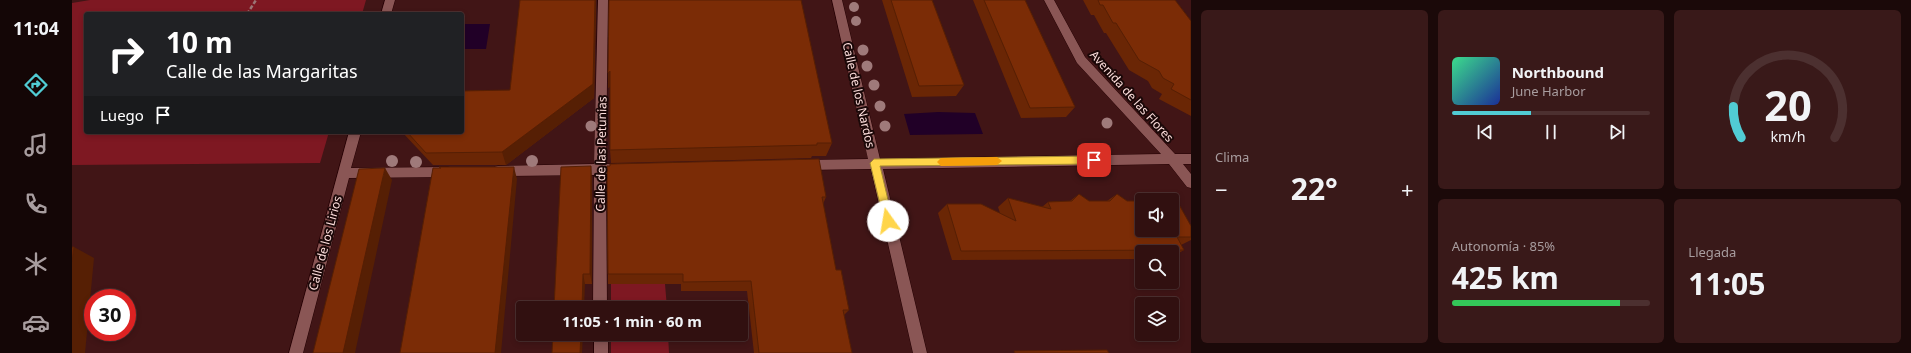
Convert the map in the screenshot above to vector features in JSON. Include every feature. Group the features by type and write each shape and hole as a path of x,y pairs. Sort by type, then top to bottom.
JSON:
{"street":[{"path":"387,12 390,0"},
{"name":"Calle de las Petunias","path":"600,301 600,170 603,0"},
{"name":"Calle de los Nardos","path":"837,0 874,163 920,353"},
{"name":"Avenida de las Flores","path":"1049,0 1081,60 1172,159 1191,183"},
{"name":"Calle de los Lirios","path":"296,353 354,134"},
{"path":"788,165 1191,159"},
{"path":"488,171 631,169"},
{"path":"344,173 456,172"},
{"path":"600,341 601,353"}],"path":[{"path":"248,12 256,0"}],"shaded area":[{"path":"90,0 366,0 363,12 84,12 84,134 328,134 320,163 72,165 72,3"},
{"path":"464,24 490,24 486,49 464,49"},
{"path":"938,112 975,113 983,134 910,135 904,114"},
{"path":"611,284 665,284 666,301 611,301"},
{"path":"611,341 668,341 669,353 611,353"}],"building":[{"path":"520,0 595,0 593,84 502,152 426,153 409,134 464,134 464,91 510,90"},
{"path":"609,0 801,0 832,143 817,143 817,145 610,150 610,71 608,73"},
{"path":"891,0 932,0 964,85 919,86"},
{"path":"984,0 1025,0 1075,107 1030,108"},
{"path":"1098,0 1175,0 1191,21 1191,100 1171,89 1174,84 1163,78 1159,71 1139,60 1116,23 1113,23 1103,5 1100,5"},
{"path":"819,159 826,197 822,197 836,270 841,270 849,310 843,310 852,353 759,353 751,281 683,282 683,274 608,274 607,166 610,166 610,164"},
{"path":"591,166 590,274 583,274 582,301 554,301 561,167"},
{"path":"439,167 514,167 495,353 400,353 433,168 441,168"},
{"path":"385,168 343,353 313,353 359,169"},
{"path":"1079,194 1089,201 1110,201 1117,194 1127,201 1135,201 1135,237 1177,237 1184,250 1179,250 1179,245 1135,245 1135,250 961,251 947,204 981,204 1016,221 1008,198 1051,209 1048,202 1072,201"},
{"path":"1179,205 1191,226 1191,237 1179,237"},
{"path":"72,247 74,247 72,262"},
{"path":"553,341 581,341 580,353 552,353"},
{"path":"1107,350 1109,353 1015,353 1014,351"}],"slow traffic":[{"path":"941,162 997,161"}],"route":[{"path":"888,221 874,163 1094,160"}]}
